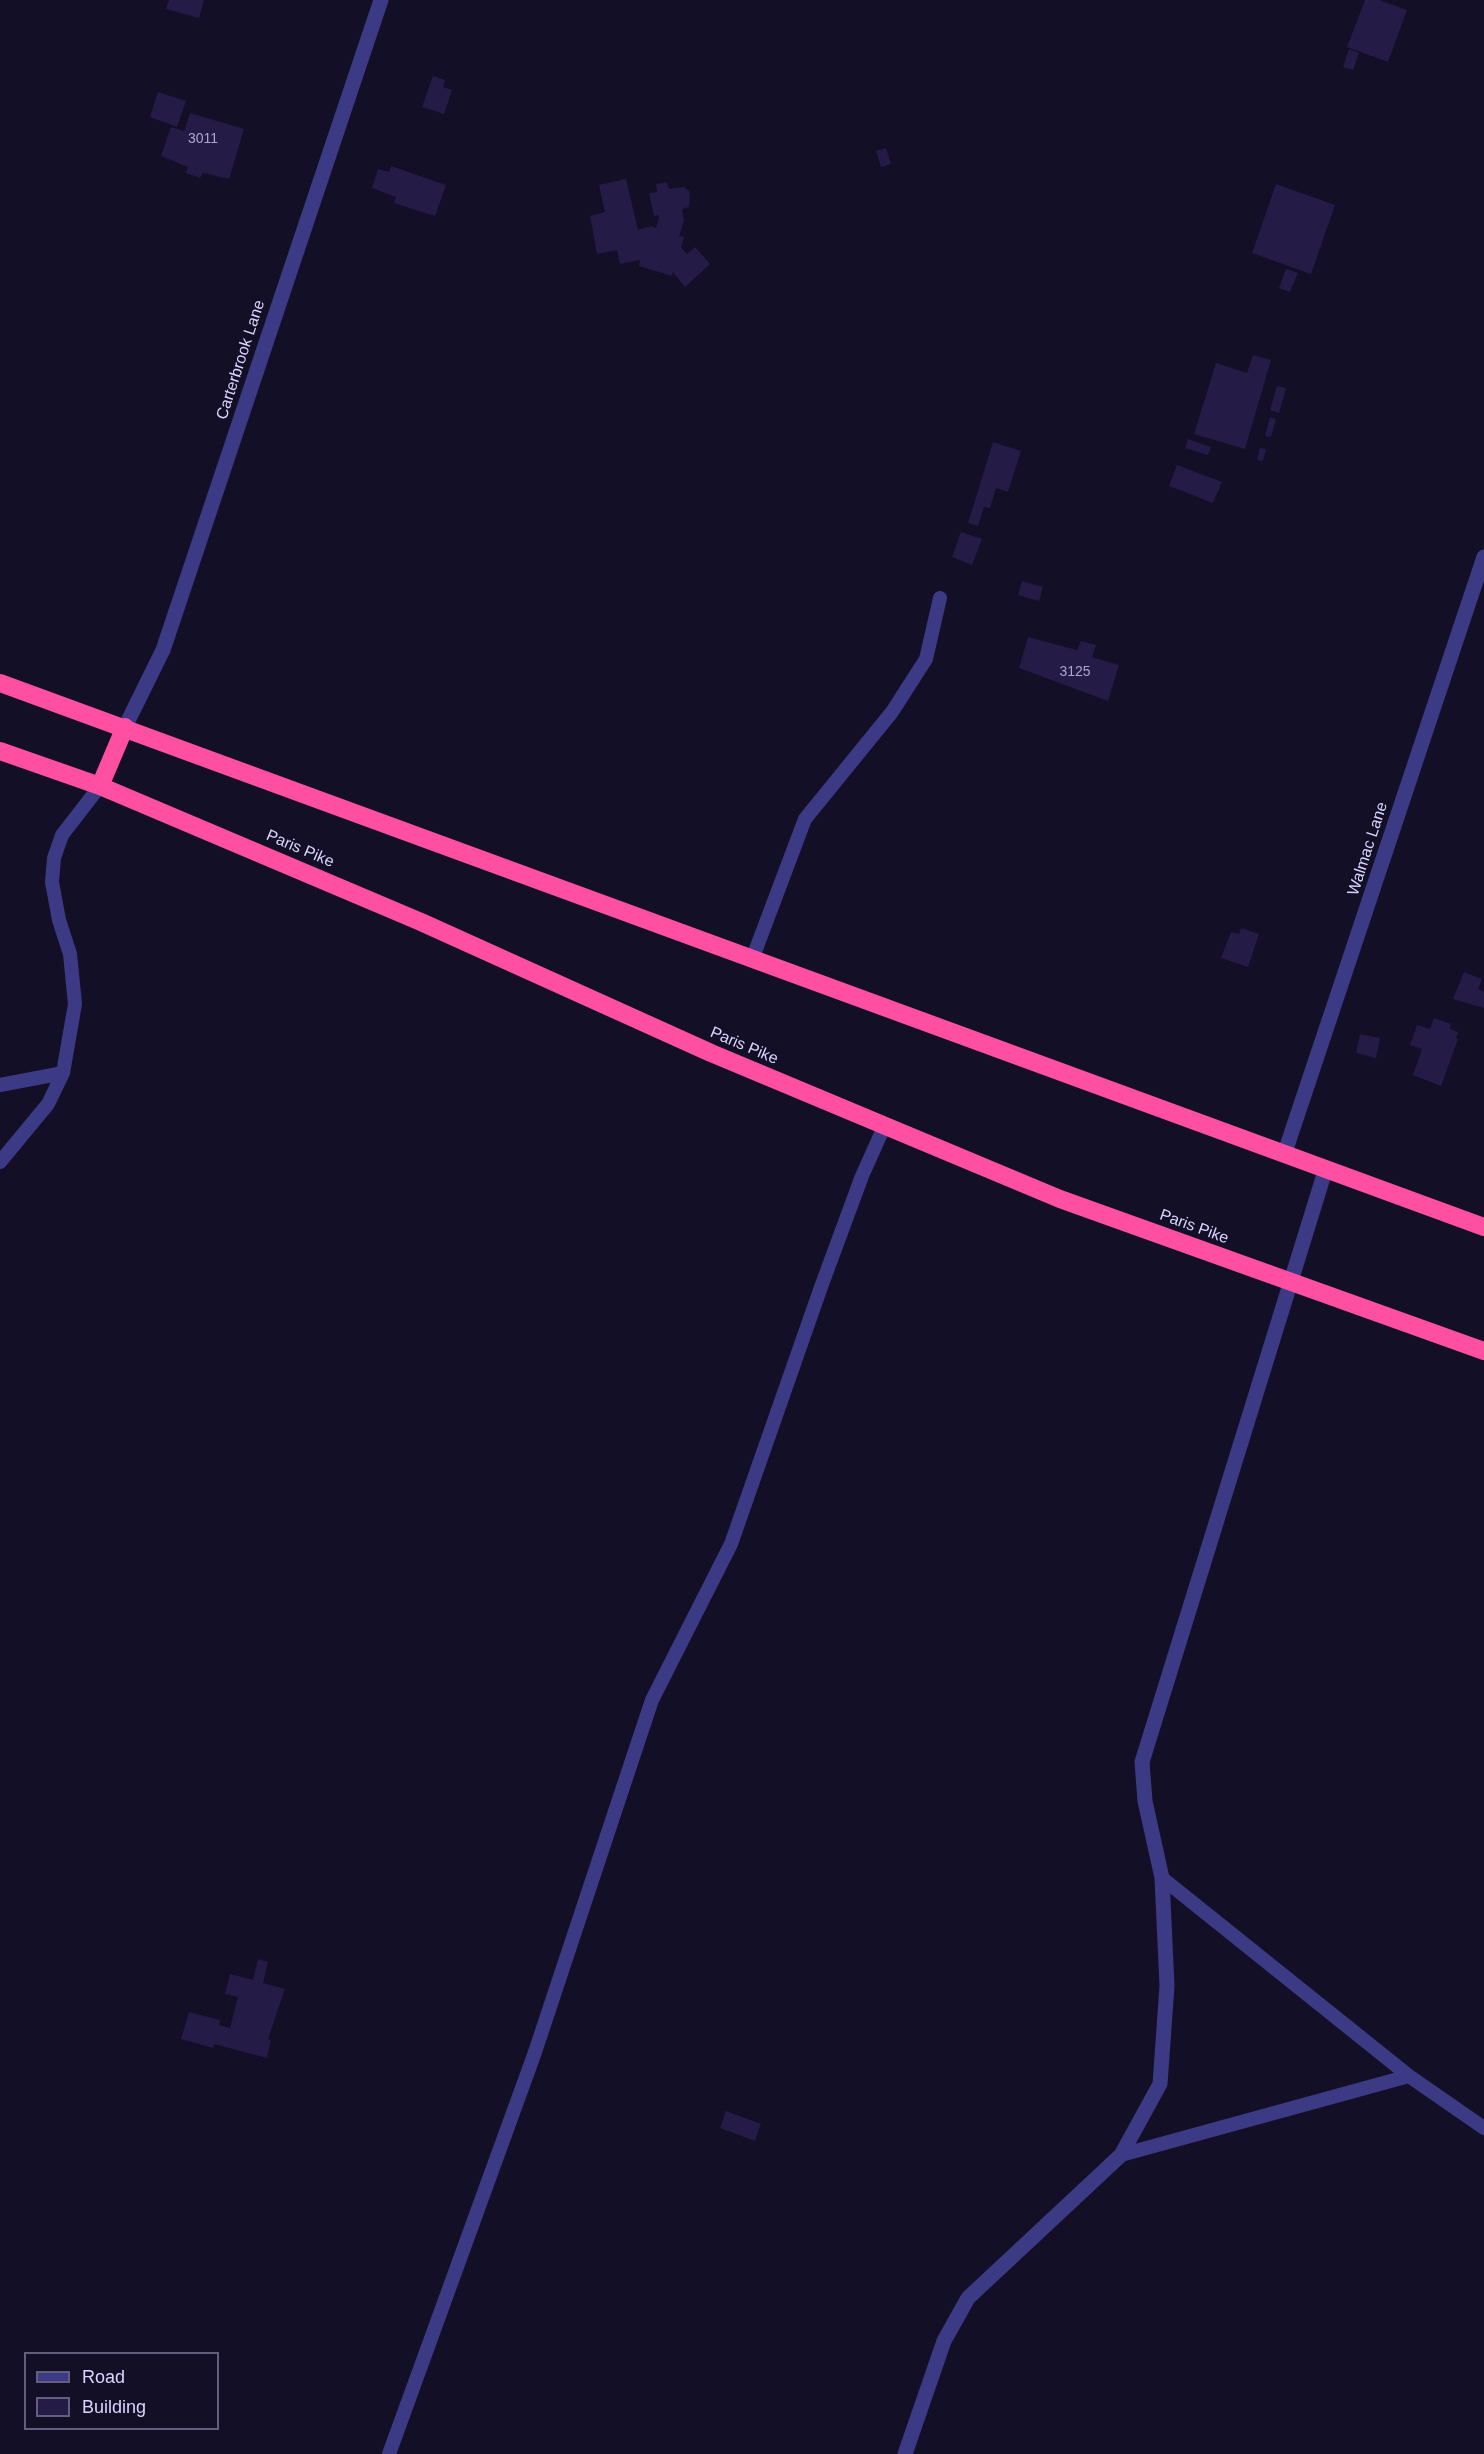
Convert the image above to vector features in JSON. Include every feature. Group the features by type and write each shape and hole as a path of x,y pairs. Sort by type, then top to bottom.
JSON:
{"highway":[{"path":"0,682 1484,1227"},
{"path":"100,786 125,727"},
{"name":"Paris Pike","path":"0,751 100,786 421,922 711,1053 1060,1199 1484,1352"}],"street":[{"name":"Carterbrook Lane","path":"125,727 163,650 381,0"},
{"name":"Walmac Lane","path":"1285,1152 1484,557"},
{"path":"905,2454 944,2341 968,2298 1121,2155 1160,2084 1167,1986 1162,1878 1145,1801 1142,1762 1326,1168"}],"lane":[{"path":"753,957 805,819 892,712 926,659 940,597"},
{"path":"0,1162 48,1104 63,1073 75,1004 70,954 59,920 52,882 54,858 62,835 100,786"},
{"path":"0,1085 63,1073"},
{"path":"388,2454 534,2055 652,1700 731,1545 862,1176 884,1127"},
{"path":"1162,1878 1409,2076 1484,2128"},
{"path":"1121,2155 1409,2076"}],"building":[{"path":"169,0 204,0 199,18 166,9"},
{"path":"1365,0 1379,0 1407,10 1388,62 1347,47"},
{"path":"1349,49 1359,53 1353,70 1343,67"},
{"path":"433,76 445,80 443,87 452,90 444,114 422,107"},
{"path":"158,92 186,101 177,127 150,117"},
{"path":"190,113 244,129 229,179 203,173 200,178 186,173 188,167 161,156 171,127 184,131"},
{"path":"886,148 891,164 881,167 876,151"},
{"path":"391,166 446,185 435,216 394,203 396,197 372,188 378,169 389,172"},
{"path":"626,179 638,230 651,226 656,228 659,218 658,215 654,216 649,193 657,192 656,184 667,182 669,189 684,187 690,192 689,207 682,209 684,221 679,236 684,237 681,248 687,254 695,247 710,264 685,287 673,272 672,276 639,266 640,260 620,264 617,250 597,254 590,216 605,212 599,185"},
{"path":"1276,184 1335,205 1311,274 1252,253"},
{"path":"1286,269 1298,273 1290,292 1279,288"},
{"path":"1253,355 1271,360 1245,449 1194,434 1216,363 1247,373"},
{"path":"1277,386 1286,388 1279,413 1270,410"},
{"path":"1270,417 1276,419 1271,437 1265,436"},
{"path":"1188,439 1211,447 1208,455 1185,448"},
{"path":"993,442 1021,451 1008,492 996,488 990,508 984,507 978,526 968,523"},
{"path":"1260,448 1266,449 1263,461 1257,460"},
{"path":"1177,465 1222,482 1213,503 1169,486"},
{"path":"961,532 982,539 972,565 952,557"},
{"path":"1022,581 1043,587 1039,601 1018,595"},
{"path":"1028,637 1077,650 1081,641 1096,645 1092,657 1119,665 1108,701 1019,668"},
{"path":"1241,928 1259,934 1248,967 1221,958 1231,932 1239,934"},
{"path":"1464,972 1482,979 1478,989 1484,992 1484,1008 1453,999"},
{"path":"1434,1018 1451,1024 1450,1029 1458,1032 1456,1038 1458,1039 1441,1086 1413,1075 1422,1049 1410,1045 1417,1025 1430,1029"},
{"path":"1360,1034 1380,1038 1376,1058 1356,1053"},
{"path":"258,1959 268,1962 263,1983 285,1989 268,2039 271,2040 267,2058 214,2044 213,2048 181,2039 189,2012 220,2020 219,2025 230,2028 238,1997 225,1994 230,1974 253,1980"},
{"path":"726,2111 761,2124 755,2141 720,2128"}]}
